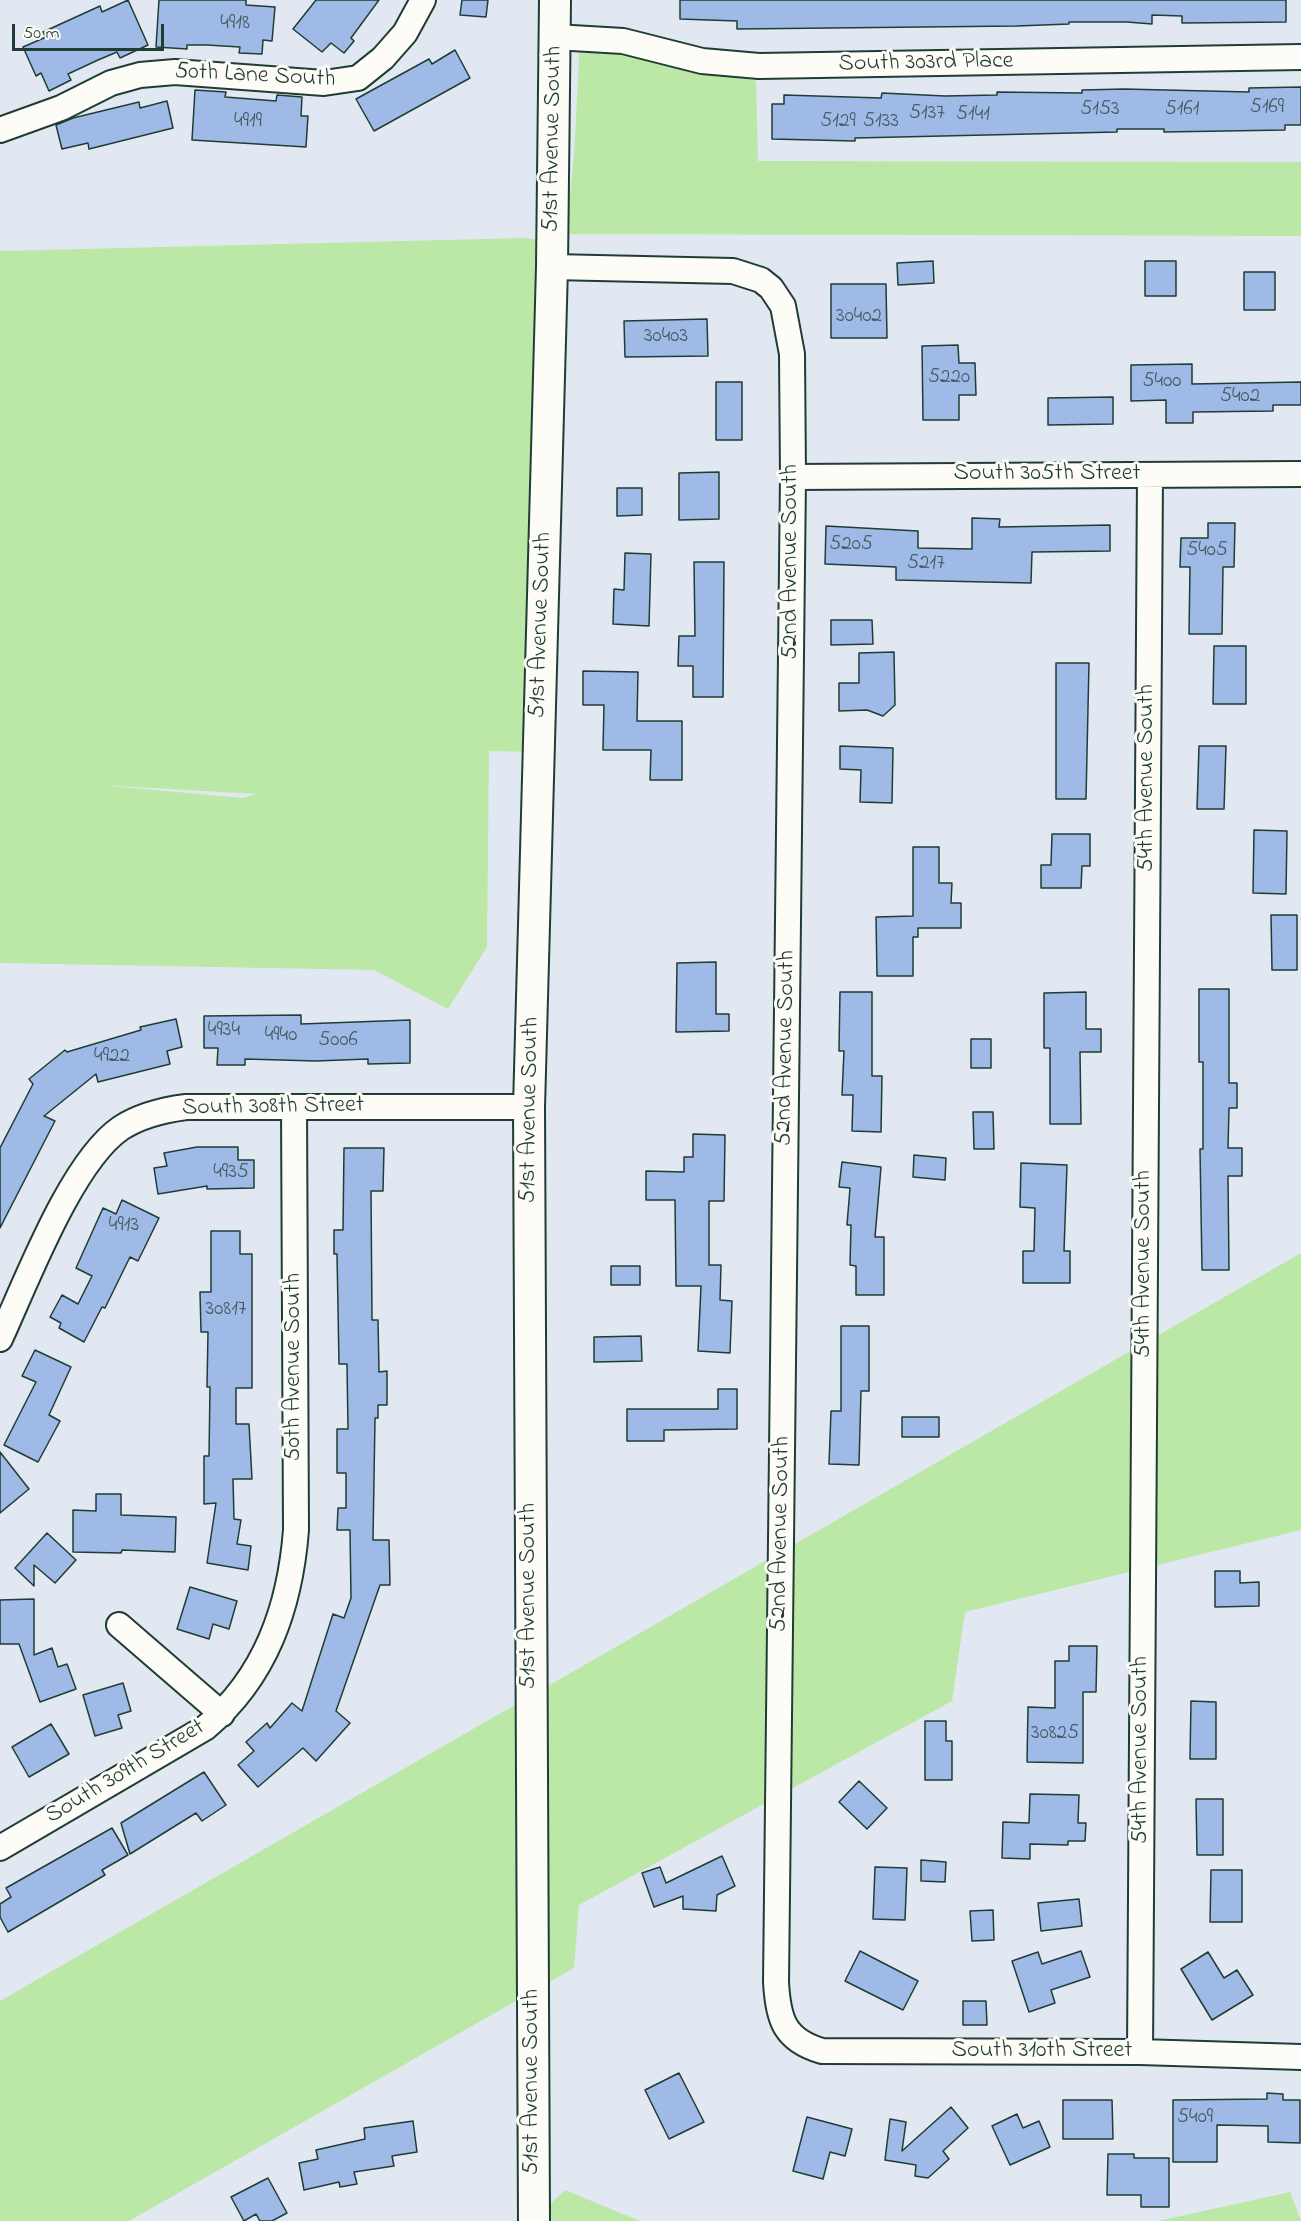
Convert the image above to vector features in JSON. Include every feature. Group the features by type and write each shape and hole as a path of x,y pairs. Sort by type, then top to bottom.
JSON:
{"main road":[{"name":"51st Avenue South","path":"534,2221 529,1107 552,267 555,0"}],"street":[{"name":"50th Lane South","path":"0,130 61,108 121,80 176,72 342,82 358,78 383,58 405,33 423,0"},
{"name":"South 303rd Place","path":"555,37 622,41 702,61 759,66 1301,57"},
{"name":"52nd Avenue South","path":"552,267 732,271 760,280 771,288 783,306 789,332 793,477 776,1982 778,2011 789,2033"},
{"name":"South 305th Street","path":"793,477 1301,474"},
{"name":"54th Avenue South","path":"1140,2052 1150,475"},
{"name":"50th Avenue South","path":"278,1625 291,1575 296,1530 294,1107"},
{"name":"South 308th Street","path":"0,1339 47,1237 82,1171 106,1140 138,1119 180,1108 529,1107"},
{"path":"119,1625 222,1714"},
{"name":"South 309th Street","path":"0,1848 187,1740 222,1714 250,1680 278,1625"},
{"name":"South 310th Street","path":"789,2033 804,2046 822,2051 1140,2052 1301,2057"}],"green space":[{"path":"580,38 756,81 758,161 1301,162 1301,236 566,234 574,156"},
{"path":"525,238 553,242 539,752 489,751 487,947 448,1009 374,970 0,963 0,251","holes":["100,785 256,794 243,798"]},
{"path":"1301,1253 1301,1530 965,1612 952,1701 579,1905 574,1968 129,2221 0,2221 0,2001"},
{"path":"565,2190 640,2221 532,2221"},
{"path":"1290,2192 1301,2221 1158,2221"}],"building":[{"path":"128,0 148,45 120,58 117,52 98,60 68,74 71,80 49,91 41,73 36,76 23,47 46,37 43,32 100,6 102,12"},
{"path":"159,0 246,0 246,5 275,7 272,41 263,40 262,54 239,53 240,47 187,45 187,49 156,47"},
{"path":"316,0 379,0 351,38 354,41 344,53 331,43 322,52 293,29"},
{"path":"462,0 488,0 486,17 460,15"},
{"path":"680,0 1286,0 1286,22 1182,23 1182,16 1152,15 1152,24 1069,22 1069,24 1017,26 737,29 737,21 680,19"},
{"path":"455,50 470,78 374,131 356,99 429,59 432,64"},
{"path":"1301,87 1301,125 1285,125 1285,130 1164,132 1164,129 1117,129 1117,132 855,138 855,141 772,139 772,104 784,104 784,95 881,98 882,93 945,96 997,95 997,92 1082,93 1082,90 1124,89 1249,92 1249,88"},
{"path":"195,90 226,92 225,97 276,101 277,95 302,97 301,116 308,116 306,147 192,140"},
{"path":"167,101 173,128 89,149 88,143 62,149 56,125 73,118 139,102 140,108"},
{"path":"933,261 934,283 898,285 897,263"},
{"path":"1145,261 1176,261 1176,296 1145,296"},
{"path":"1244,272 1275,272 1275,310 1244,310"},
{"path":"831,284 886,284 887,338 831,338"},
{"path":"707,319 708,356 625,357 624,321"},
{"path":"958,345 959,363 975,363 976,395 959,395 959,420 923,420 922,346"},
{"path":"1192,364 1192,384 1301,382 1301,405 1273,405 1273,411 1193,412 1193,423 1166,423 1166,400 1131,401 1131,365"},
{"path":"716,382 742,382 742,440 716,440"},
{"path":"1113,397 1113,424 1048,425 1048,398"},
{"path":"719,472 719,519 679,520 679,473"},
{"path":"617,488 642,488 642,515 617,516"},
{"path":"972,518 1000,519 999,527 1110,525 1110,551 1032,552 1031,583 896,580 896,567 825,564 826,526 918,531 918,548 972,549"},
{"path":"1208,523 1235,523 1234,567 1223,567 1222,634 1189,634 1190,567 1180,567 1181,538 1208,538"},
{"path":"625,553 651,554 649,626 613,624 614,589 624,590"},
{"path":"694,562 724,562 723,697 693,697 693,666 678,666 679,636 695,636"},
{"path":"831,620 872,620 873,644 831,645"},
{"path":"1214,646 1246,646 1246,704 1213,704"},
{"path":"894,652 895,705 883,716 867,710 839,711 839,683 859,683 859,653"},
{"path":"1056,663 1089,663 1086,799 1056,799"},
{"path":"583,671 638,672 637,721 682,721 682,780 650,780 651,750 603,750 604,705 583,705"},
{"path":"840,746 893,748 892,803 860,802 861,770 840,769"},
{"path":"1199,746 1226,746 1224,809 1197,809"},
{"path":"1254,830 1287,831 1286,894 1253,893"},
{"path":"1052,834 1090,834 1090,866 1082,866 1081,888 1041,888 1041,865 1051,865"},
{"path":"913,847 939,847 939,883 952,883 951,903 961,903 961,928 918,928 918,937 913,937 913,976 877,976 876,917 913,916"},
{"path":"1271,915 1297,915 1297,970 1272,970"},
{"path":"716,962 716,1014 729,1014 729,1031 676,1032 677,963"},
{"path":"1199,989 1229,989 1229,1083 1237,1083 1237,1108 1229,1108 1228,1148 1242,1148 1242,1176 1228,1176 1229,1270 1202,1270 1200,1149 1203,1149 1203,1062 1199,1062"},
{"path":"840,992 872,992 872,1076 882,1076 881,1132 852,1131 853,1095 842,1095 844,1051 839,1051"},
{"path":"1086,992 1086,1029 1101,1029 1101,1052 1080,1052 1081,1124 1050,1124 1050,1048 1044,1048 1044,993"},
{"path":"301,1015 301,1024 410,1020 410,1063 368,1064 368,1059 316,1061 245,1059 245,1065 217,1065 218,1048 204,1048 204,1016"},
{"path":"176,1019 182,1047 167,1051 170,1064 98,1082 96,1074 44,1116 55,1121 0,1228 0,1148 33,1084 29,1079 65,1050 67,1052 141,1030 140,1027"},
{"path":"971,1039 991,1039 991,1068 971,1068"},
{"path":"973,1112 993,1112 994,1149 974,1149"},
{"path":"693,1134 725,1135 724,1201 709,1201 709,1265 721,1265 720,1300 732,1301 730,1353 698,1351 701,1286 676,1286 675,1200 646,1200 646,1171 684,1172 684,1157 693,1157"},
{"path":"197,1147 238,1147 238,1160 254,1160 254,1188 207,1189 207,1186 158,1194 154,1168 167,1166 164,1153"},
{"path":"344,1148 384,1148 383,1191 371,1191 372,1320 378,1320 379,1372 387,1371 387,1405 378,1405 378,1418 375,1418 373,1540 389,1540 390,1585 380,1585 336,1711 350,1723 316,1761 303,1748 258,1787 238,1765 254,1751 246,1742 267,1723 270,1728 292,1703 302,1711 333,1614 344,1618 351,1598 350,1530 337,1530 338,1508 346,1508 346,1473 337,1473 337,1429 348,1429 347,1364 339,1364 337,1254 334,1254 334,1230 343,1230"},
{"path":"914,1155 946,1158 945,1180 913,1177"},
{"path":"842,1162 881,1167 875,1237 884,1237 884,1295 856,1295 856,1266 850,1265 851,1225 847,1225 850,1188 839,1187"},
{"path":"1021,1163 1067,1165 1064,1251 1070,1251 1070,1283 1023,1283 1023,1251 1034,1251 1035,1208 1020,1207"},
{"path":"122,1200 159,1218 138,1261 130,1257 105,1308 102,1307 84,1342 59,1328 61,1323 50,1317 62,1295 78,1304 92,1276 76,1268 103,1208 116,1214"},
{"path":"211,1231 240,1231 240,1254 252,1254 252,1388 236,1388 236,1424 249,1424 252,1479 233,1479 234,1519 241,1520 237,1544 251,1546 248,1570 207,1563 216,1503 204,1504 204,1456 209,1456 210,1387 207,1387 208,1332 201,1332 200,1292 211,1292"},
{"path":"611,1266 640,1266 640,1285 611,1285"},
{"path":"841,1326 869,1326 869,1391 861,1391 859,1465 829,1464 831,1411 841,1411"},
{"path":"641,1336 642,1361 594,1362 594,1337"},
{"path":"35,1350 71,1367 49,1415 60,1421 38,1462 4,1445 36,1382 22,1376"},
{"path":"718,1389 737,1389 737,1429 664,1430 664,1441 627,1441 627,1409 718,1409"},
{"path":"902,1417 939,1417 939,1437 902,1437"},
{"path":"0,1452 29,1489 0,1513"},
{"path":"96,1494 121,1494 121,1515 176,1517 175,1552 122,1550 121,1553 73,1552 73,1510 96,1511"},
{"path":"47,1533 76,1560 55,1583 34,1565 34,1586 15,1568"},
{"path":"1215,1571 1240,1571 1240,1583 1259,1582 1259,1606 1215,1607"},
{"path":"190,1587 237,1601 229,1629 213,1624 209,1639 177,1629"},
{"path":"34,1599 34,1655 52,1648 58,1667 67,1664 76,1689 40,1702 19,1644 0,1644 0,1600"},
{"path":"1069,1646 1097,1646 1096,1692 1083,1692 1083,1763 1027,1762 1028,1707 1055,1708 1055,1661 1069,1661"},
{"path":"123,1683 131,1711 118,1715 122,1728 95,1736 83,1695"},
{"path":"1191,1701 1216,1702 1216,1759 1190,1759"},
{"path":"925,1721 946,1721 946,1741 952,1741 952,1780 925,1780"},
{"path":"51,1724 69,1754 29,1777 12,1747"},
{"path":"204,1772 226,1805 202,1821 196,1813 130,1854 121,1823"},
{"path":"859,1781 887,1808 867,1829 839,1802"},
{"path":"1030,1794 1079,1795 1078,1823 1086,1823 1085,1841 1068,1841 1068,1845 1030,1844 1030,1859 1002,1858 1003,1822 1029,1823"},
{"path":"1196,1799 1223,1799 1223,1855 1197,1855"},
{"path":"112,1828 128,1855 102,1870 105,1875 8,1932 0,1917 0,1904 11,1897 6,1888"},
{"path":"722,1856 735,1886 717,1895 716,1911 683,1909 683,1896 654,1907 642,1873 660,1867 666,1883"},
{"path":"921,1860 946,1862 945,1882 921,1881"},
{"path":"875,1867 907,1868 905,1920 873,1919"},
{"path":"1211,1870 1242,1870 1242,1922 1210,1922"},
{"path":"1079,1899 1082,1926 1041,1931 1038,1903"},
{"path":"993,1910 994,1940 972,1941 970,1911"},
{"path":"860,1951 918,1981 903,2010 845,1981"},
{"path":"1081,1951 1090,1977 1051,1990 1055,2003 1029,2012 1012,1961 1038,1952 1042,1964"},
{"path":"1208,1952 1224,1978 1237,1970 1253,1995 1212,2020 1181,1969"},
{"path":"963,2001 986,2001 987,2025 963,2025"},
{"path":"679,2073 704,2122 669,2139 645,2090"},
{"path":"1267,2093 1283,2094 1283,2100 1300,2100 1300,2143 1268,2142 1268,2126 1217,2125 1217,2162 1173,2162 1173,2100 1267,2099"},
{"path":"1063,2100 1112,2100 1113,2139 1063,2139"},
{"path":"951,2107 968,2128 943,2151 949,2159 928,2178 915,2176 916,2165 885,2160 890,2119 906,2122 902,2151"},
{"path":"1017,2114 1023,2128 1039,2121 1050,2147 1010,2165 992,2126"},
{"path":"807,2117 852,2129 845,2156 830,2152 823,2179 793,2171"},
{"path":"413,2121 417,2152 392,2156 394,2166 354,2172 357,2184 340,2187 339,2182 304,2190 299,2163 318,2159 316,2150 365,2139 364,2128"},
{"path":"1108,2154 1134,2154 1134,2158 1169,2158 1169,2207 1141,2207 1141,2195 1107,2195"},
{"path":"268,2178 287,2213 272,2221 260,2221 256,2214 244,2221 231,2197"}]}
